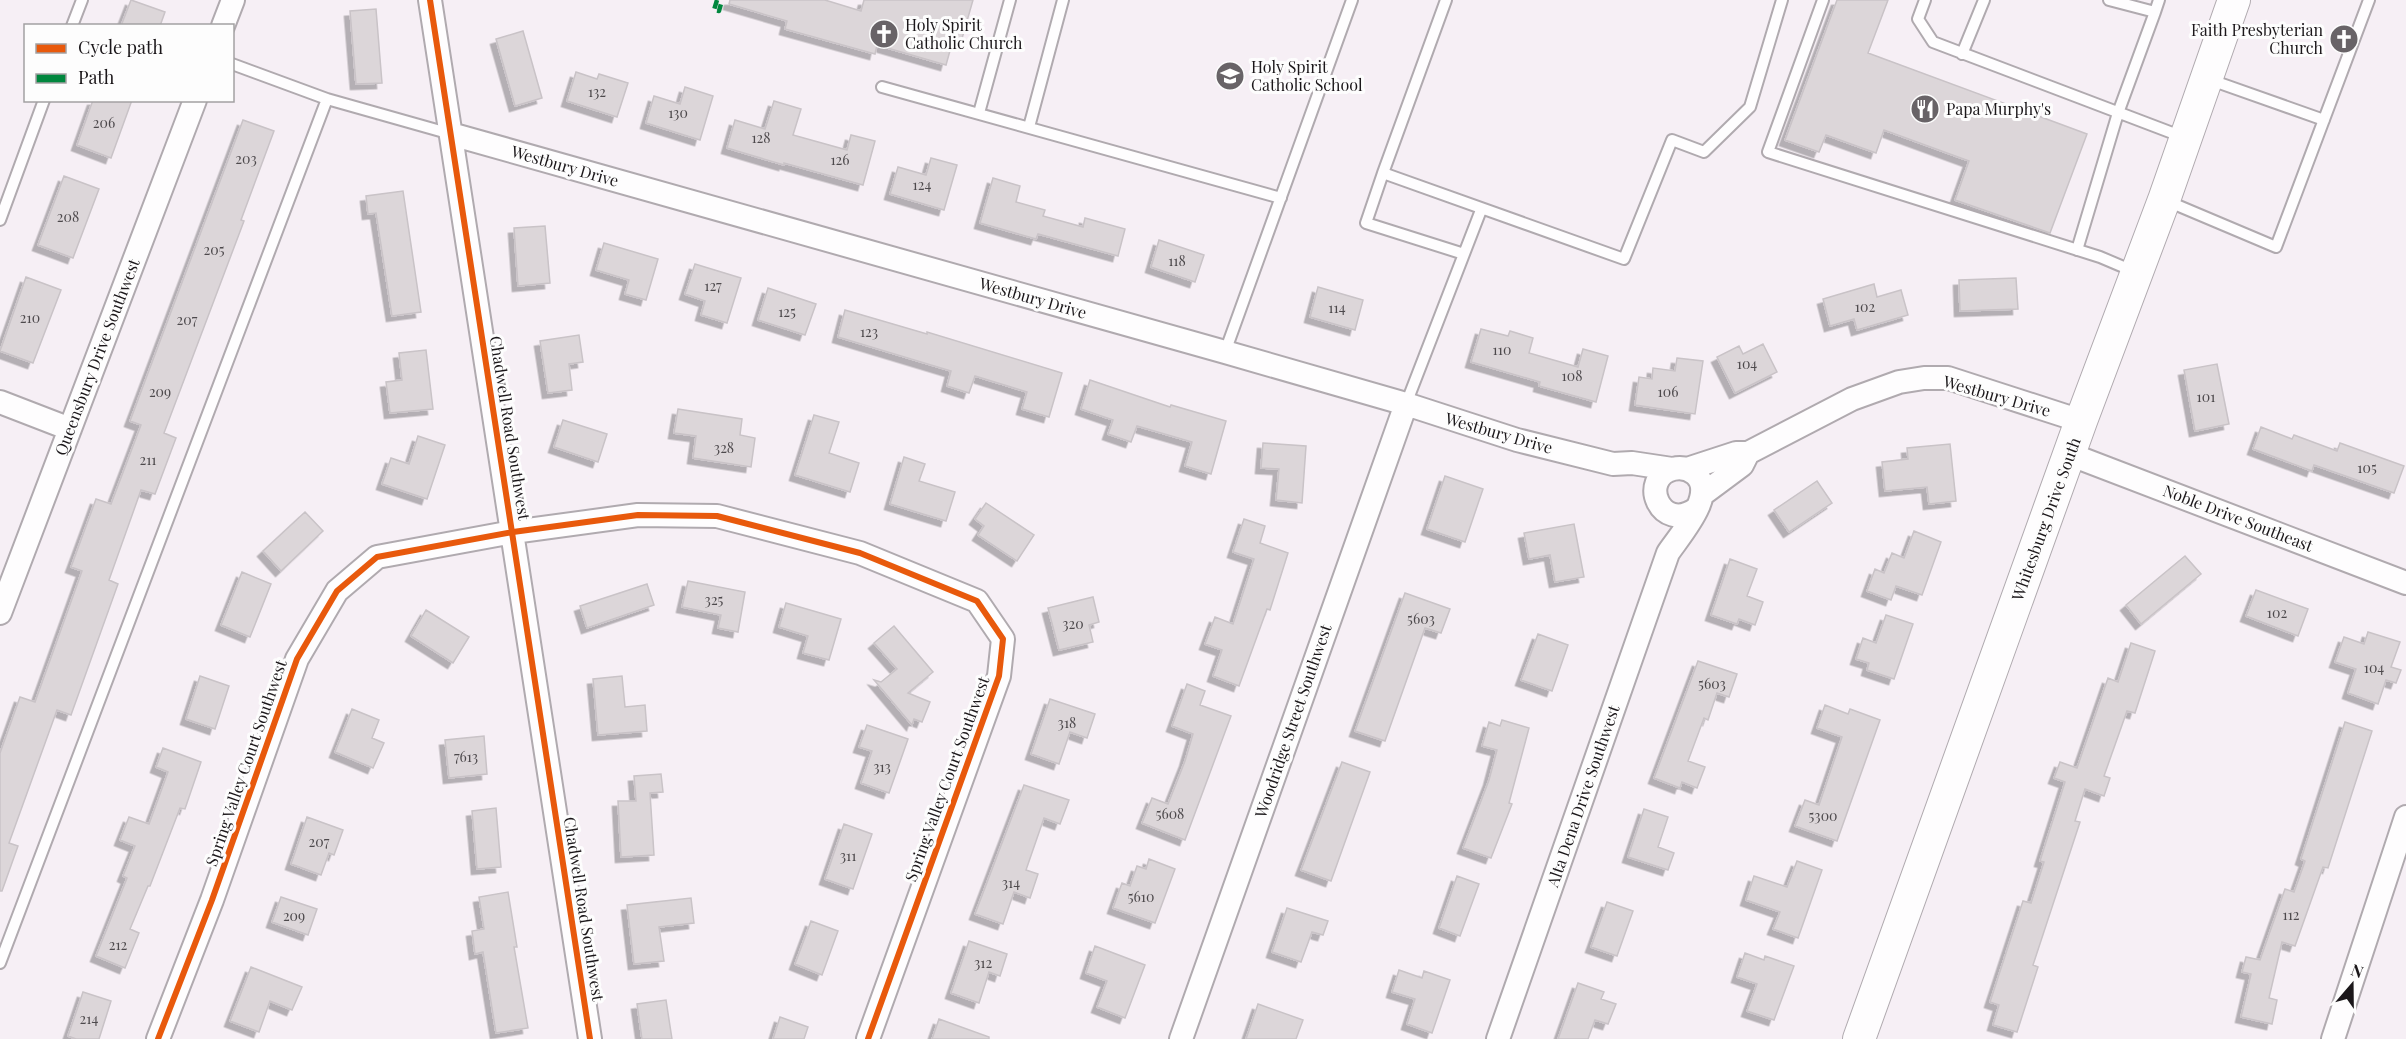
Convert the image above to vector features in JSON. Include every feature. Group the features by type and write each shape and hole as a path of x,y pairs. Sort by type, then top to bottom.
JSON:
{"main road":[{"name":"Whitesburg Drive South","path":"1859,1039 2069,454 2164,200 2234,0"}],"street":[{"path":"224,24 233,0"},
{"name":"Chadwell Road Southwest","path":"430,0 590,1039"},
{"name":"Queensbury Drive Southwest","path":"0,613 194,102"},
{"name":"Westbury Drive","path":"451,134 1225,352 1517,440 1613,464 1679,469 1736,453 1748,453 1852,399 1899,382 1924,378 1948,378 2081,422"},
{"path":"0,402 70,429"},
{"name":"Woodridge Street Southwest","path":"1181,1039 1406,405"},
{"name":"Westbury Drive","path":"1700,501 1742,465 1748,453"},
{"name":"Noble Drive Southeast","path":"2069,454 2406,583"},
{"name":"Westbury Drive","path":"1613,464 1658,500"},
{"path":"1679,469 1700,479 1700,501 1682,515 1667,512 1658,500 1659,478 1679,469"},
{"name":"Alta Dena Drive Southwest","path":"1658,500 1668,553"},
{"name":"Alta Dena Drive Southwest","path":"1498,1039 1668,553 1700,501"},
{"name":"Spring Valley Court Southwest","path":"158,1039 212,900 297,659 337,591 376,557 513,532 638,515 717,516 860,553 977,601 1004,639 999,676 868,1039"},
{"path":"2333,1039 2406,817"}],"lane":[{"path":"73,24 82,0"},
{"path":"979,113 1010,0"},
{"path":"1029,127 1063,0"},
{"path":"1225,352 1352,0"},
{"path":"1446,0 1366,223 1464,254"},
{"path":"1383,173 1481,210 1624,259 1672,140 1704,152 1750,107 1782,0"},
{"path":"1822,0 1768,152 2100,257 2136,272"},
{"path":"1924,0 1918,19 1933,42 2185,138"},
{"path":"1962,54 1984,0"},
{"path":"2109,0 2155,12"},
{"path":"2076,250 2118,113 2159,0"},
{"path":"2164,200 2276,247 2369,0"},
{"path":"234,65 327,99 451,134"},
{"path":"2205,78 2324,120"},
{"path":"882,87 1281,198"},
{"path":"0,963 327,99"},
{"path":"0,220 43,102"},
{"path":"1406,405 1481,210"}],"building":[{"path":"131,0 165,12 161,24 122,24"},
{"name":"Holy Spirit Catholic Church","path":"730,0 825,0 861,11 864,0 973,0 961,42 953,40 946,65 877,45 875,54 785,29 787,21 729,4"},
{"path":"1837,0 1888,0 1868,53 2087,134 2050,233 1955,200 1969,161 1884,130 1876,153 1826,135 1819,152 1785,140"},
{"path":"376,9 382,83 356,84 350,11"},
{"path":"523,31 542,98 515,106 496,39"},
{"path":"576,72 597,79 599,74 628,83 617,117 567,101"},
{"path":"685,87 713,96 700,140 646,123 654,96 680,104"},
{"path":"774,101 801,109 793,135 847,150 851,135 875,141 863,185 727,148 735,120 765,129"},
{"path":"92,102 131,102 111,158 77,145"},
{"path":"243,120 274,131 241,220 244,221 164,433 176,438 155,494 141,490 109,580 118,584 71,715 57,710 9,843 18,846 2,891 0,891 0,753 20,697 35,702 82,571 71,567 96,499 111,504 141,425 130,421"},
{"path":"931,158 957,165 944,210 890,194 898,167 926,175"},
{"path":"64,176 99,189 73,258 38,245"},
{"path":"993,178 1020,186 1016,202 1045,210 1043,216 1083,227 1085,218 1125,229 1118,256 1038,234 1036,239 980,223"},
{"path":"403,191 421,312 392,316 376,213 368,214 366,196"},
{"path":"545,226 550,283 518,286 514,228"},
{"path":"1159,240 1204,255 1195,282 1151,267"},
{"path":"604,243 658,259 646,300 625,294 629,280 596,270"},
{"path":"695,264 741,278 727,323 701,315 705,301 685,294"},
{"path":"26,277 61,290 33,363 0,351"},
{"path":"2016,278 2018,309 1960,311 1959,280"},
{"path":"1874,284 1877,297 1901,290 1908,315 1857,330 1854,319 1830,326 1823,299"},
{"path":"1318,287 1363,300 1355,330 1310,317"},
{"path":"768,288 816,304 805,335 758,320"},
{"path":"845,310 1062,373 1049,417 1022,409 1027,392 975,376 969,393 947,386 951,371 838,337"},
{"path":"1481,329 1508,336 1510,331 1533,338 1529,353 1578,367 1583,349 1608,356 1596,402 1539,386 1540,382 1471,362"},
{"path":"579,335 583,362 569,364 572,390 548,393 540,341"},
{"path":"1763,344 1777,372 1735,393 1717,357 1739,346 1743,354"},
{"path":"426,350 433,409 390,413 386,382 402,380 399,353"},
{"path":"1677,358 1703,361 1695,414 1635,405 1639,377 1652,379 1653,368 1675,371"},
{"path":"2217,364 2229,424 2195,431 2184,370"},
{"path":"1090,380 1170,407 1171,405 1226,421 1211,474 1185,466 1192,442 1137,426 1131,442 1108,434 1113,420 1081,409"},
{"path":"678,409 742,419 740,435 755,438 751,467 693,458 696,436 674,433"},
{"path":"814,415 839,422 829,453 859,463 850,492 795,475"},
{"path":"563,420 607,434 598,462 554,447"},
{"path":"2261,427 2292,439 2294,435 2337,451 2340,443 2404,466 2394,493 2314,465 2312,471 2253,449"},
{"path":"418,436 445,445 427,499 382,484 391,458 409,464"},
{"path":"1263,443 1306,446 1302,503 1276,500 1279,469 1261,468"},
{"path":"1950,444 1956,501 1929,504 1927,487 1885,491 1882,462 1908,459 1907,448"},
{"path":"904,457 925,464 919,481 955,492 946,521 890,504"},
{"path":"1445,476 1483,489 1465,542 1427,529"},
{"path":"1817,481 1832,503 1789,532 1774,510"},
{"path":"986,503 1034,535 1017,561 978,535 984,526 975,519"},
{"path":"305,512 323,531 281,571 263,551"},
{"path":"1244,519 1265,526 1260,543 1288,553 1270,610 1267,609 1239,686 1213,676 1222,650 1205,644 1215,617 1233,624 1254,559 1233,552"},
{"path":"1574,524 1584,577 1555,582 1550,555 1529,559 1524,533"},
{"path":"1914,531 1941,542 1922,595 1896,586 1891,600 1867,591 1875,569 1884,573 1892,553 1904,558"},
{"path":"2185,556 2201,574 2141,624 2126,605"},
{"path":"1730,559 1757,569 1747,596 1763,602 1755,625 1739,619 1737,624 1711,615"},
{"path":"242,572 271,584 250,637 221,625"},
{"path":"688,581 745,592 738,632 718,628 721,615 682,607"},
{"path":"647,584 654,605 587,628 580,606"},
{"path":"2256,590 2308,609 2298,636 2246,616"},
{"path":"1405,593 1450,609 1441,633 1425,628 1385,741 1355,731"},
{"path":"1093,597 1099,622 1089,625 1093,642 1059,650 1048,608"},
{"path":"786,603 841,619 829,660 803,653 808,636 779,627"},
{"path":"426,610 469,637 453,663 411,636"},
{"path":"1886,615 1913,624 1894,679 1867,670 1869,663 1856,659 1863,638 1876,643"},
{"path":"894,626 933,672 908,693 930,702 922,722 914,719 912,725 874,680 881,682 897,669 874,643"},
{"path":"2368,632 2400,642 2391,667 2401,670 2396,683 2386,680 2378,704 2348,693 2356,669 2335,662 2344,637 2364,644"},
{"path":"1538,634 1568,645 1552,691 1521,680"},
{"path":"2131,643 2155,651 2135,713 2127,711 2104,776 2110,778 2104,796 2085,789 2075,821 2080,822 2033,965 2038,967 2017,1032 1993,1025 1999,1005 1990,1002 2023,901 2031,903 2044,862 2040,861 2065,782 2054,778 2060,762 2077,768 2108,678 2118,682"},
{"path":"1698,661 1737,674 1729,697 1717,693 1708,720 1704,718 1688,761 1705,767 1697,788 1682,782 1680,788 1654,778"},
{"path":"200,676 229,686 215,729 186,719"},
{"path":"622,676 625,707 645,705 647,731 598,735 593,679"},
{"path":"1187,684 1205,691 1200,705 1231,716 1185,840 1142,823 1152,798 1168,804 1185,761 1193,734 1172,726"},
{"path":"1050,699 1095,714 1087,738 1070,732 1059,764 1031,754"},
{"path":"1825,705 1848,714 1850,709 1880,720 1837,841 1795,826 1805,800 1819,805 1842,737 1817,728"},
{"path":"352,709 379,720 372,738 384,743 373,768 335,752"},
{"path":"1502,720 1529,728 1509,803 1512,804 1491,858 1463,848 1489,780 1497,750 1482,746 1489,722 1500,726"},
{"path":"2345,722 2372,731 2328,868 2323,867 2295,946 2282,942 2269,998 2277,1000 2272,1024 2241,1017 2251,974 2242,972 2246,957 2260,960 2285,889 2294,892 2305,861 2301,859"},
{"path":"867,725 908,739 889,793 861,783 872,751 859,747"},
{"path":"484,736 487,774 449,778 445,740"},
{"path":"163,748 201,762 185,809 180,808 150,886 148,886 130,929 139,933 125,968 96,956 127,878 123,876 135,846 120,840 129,817 149,824 168,772 156,767"},
{"path":"1342,762 1370,772 1331,881 1301,870"},
{"path":"661,774 663,792 650,793 654,855 621,857 618,801 636,801 634,776"},
{"path":"1024,785 1069,800 1060,824 1044,818 1026,870 1038,874 1030,898 1014,892 1003,924 975,914"},
{"path":"496,808 501,867 477,869 472,811"},
{"path":"1644,809 1668,817 1658,847 1674,853 1668,870 1628,857"},
{"path":"307,817 343,830 334,855 329,853 321,875 291,864"},
{"path":"844,824 872,834 853,889 825,879"},
{"path":"1149,859 1175,869 1155,923 1113,908 1122,883 1130,886 1137,866 1146,869"},
{"path":"1797,861 1822,870 1798,938 1773,929 1780,912 1746,900 1754,876 1787,887"},
{"path":"1457,876 1479,884 1460,936 1439,928"},
{"path":"508,892 517,947 514,947 528,1028 496,1033 483,952 475,954 472,931 484,929 479,897"},
{"path":"281,897 317,909 308,935 272,922"},
{"path":"691,898 694,923 659,927 664,961 634,964 627,905"},
{"path":"1607,902 1633,911 1617,956 1591,947"},
{"path":"1287,908 1328,921 1323,935 1312,932 1301,962 1272,952"},
{"path":"811,921 838,931 822,975 795,964"},
{"path":"969,941 1007,954 1000,976 989,972 979,1003 951,993"},
{"path":"1095,946 1145,965 1125,1018 1097,1007 1107,981 1086,973"},
{"path":"1745,953 1764,960 1765,956 1794,966 1774,1020 1747,1011 1757,984 1737,977"},
{"path":"251,967 302,987 292,1010 270,1001 259,1032 230,1021"},
{"path":"1399,970 1422,978 1424,971 1450,980 1432,1033 1407,1024 1415,999 1392,992"},
{"path":"1578,983 1604,992 1601,999 1616,1004 1608,1024 1595,1020 1588,1039 1558,1039"},
{"path":"83,992 111,1001 99,1039 76,1039 68,1036"},
{"path":"666,1000 672,1039 642,1039 637,1004"},
{"path":"1258,1004 1303,1020 1296,1039 1246,1039"},
{"path":"780,1017 808,1027 804,1039 773,1039"},
{"path":"939,1019 989,1037 989,1039 932,1039"}],"marked path":[{"path":"717,0 714,10 719,11 722,0"}],"cycle path":[{"path":"430,0 590,1039"},
{"path":"158,1039 212,900 297,659 337,591 377,557 513,532 638,515 717,516 860,553 977,601 1003,639 999,676 868,1039"}],"place":[{"name":"Holy Spirit Catholic Church","path":"884,34"},
{"name":"Faith Presbyterian Church","path":"2344,39"},
{"name":"Holy Spirit Catholic School","path":"1230,76"},
{"name":"Papa Murphy's","path":"1925,109"}]}
